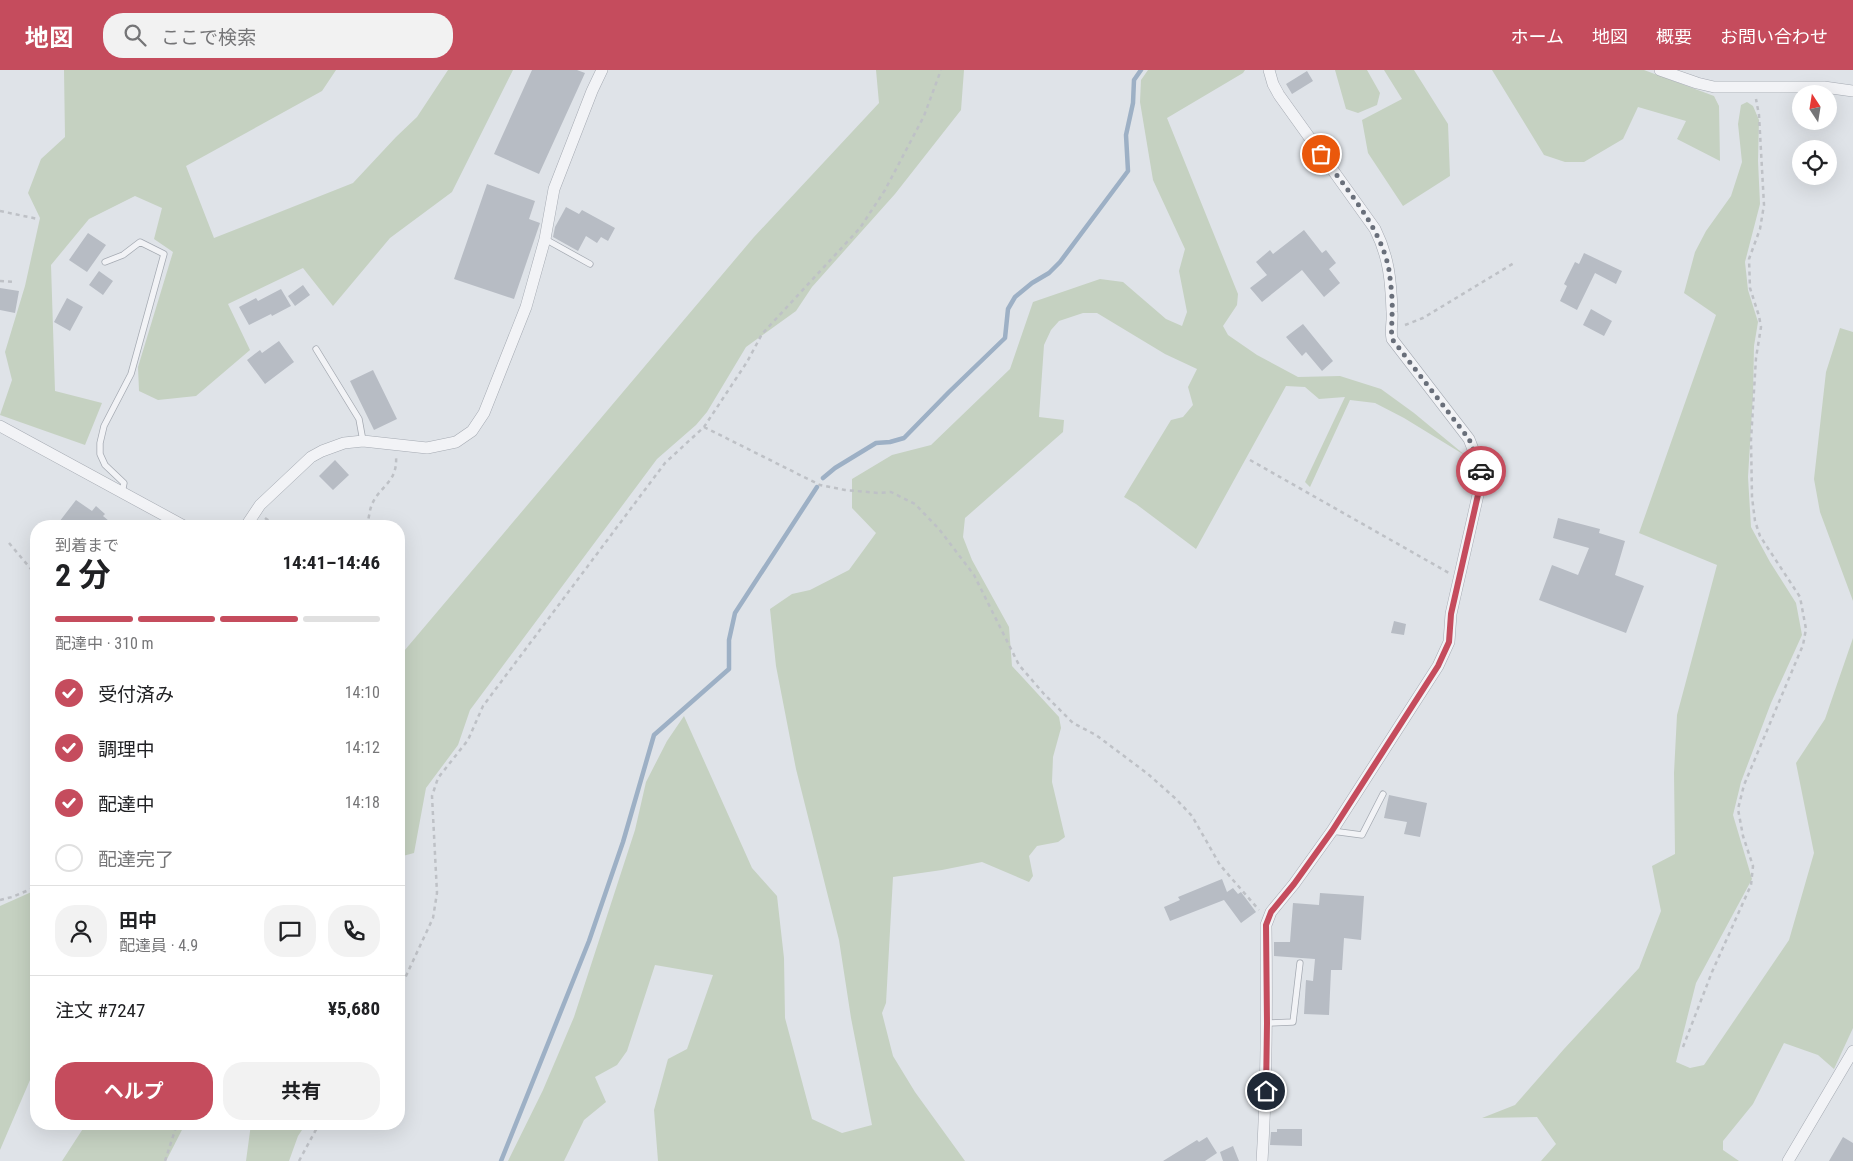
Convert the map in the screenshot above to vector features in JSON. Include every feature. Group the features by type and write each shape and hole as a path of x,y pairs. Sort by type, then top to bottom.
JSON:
{"street":[{"path":"250,520 260,505 311,456 344,443 362,441 427,448 456,442 472,431 484,413 526,307 545,239 554,189 602,70"},
{"path":"1262,1161 1266,1108 1267,919 1332,831 1438,666 1449,642 1451,614 1480,486 1481,470 1469,439 1392,339 1390,330 1392,317 1391,283 1384,248 1375,229 1279,95 1269,70"},
{"path":"1660,70 1714,87 1824,87 1853,91"},
{"path":"0,426 173,520"},
{"path":"1788,1161 1853,1050"}],"lane":[{"path":"545,239 590,264"},
{"path":"105,262 122,255 140,242 164,254 131,374 104,426 100,444 100,454 104,466 124,482 122,493"},
{"path":"316,348 359,419 362,441"},
{"path":"1332,831 1362,835 1384,794"},
{"path":"1267,1023 1292,1022 1300,963"}],"path":[{"path":"405,978 433,918 437,893 432,796 438,778 468,740 483,706 665,463 704,427 747,362 762,334 860,228 886,190 924,116 941,70"},
{"path":"1683,1047 1712,972 1752,886 1753,866 1743,836 1738,809 1744,785 1803,645 1806,629 1800,598 1760,536 1755,521 1752,497 1752,440 1756,358 1761,327 1750,288 1749,259 1760,229 1764,205 1759,115 1754,87"},
{"path":"0,210 38,219"},
{"path":"1390,330 1423,318 1514,263"},
{"path":"0,280 14,282"},
{"path":"704,427 820,485 853,491 890,492 915,504 939,529 974,575 1019,665 1073,723 1096,735 1148,774 1176,799 1192,816 1220,865 1267,919"},
{"path":"369,520 372,505 394,475 396,463 395,445"},
{"path":"1250,460 1459,579"},
{"path":"9,544 30,568"},
{"path":"0,900 30,890"},
{"path":"165,1161 175,1130"},
{"path":"299,1161 316,1130"}],"green space":[{"path":"64,70 336,70 322,91 186,166 214,238 353,183 417,117 448,70 513,70 452,192 390,238 333,306 303,268 228,304 250,350 196,396 158,400 139,391 138,367 173,252 154,239 162,208 135,196 89,219 51,265 55,391 102,403 85,445 0,415 12,380 5,352 25,286 40,218 28,193 41,159 65,137"},
{"path":"876,70 964,70 961,110 895,194 812,287 796,311 746,347 707,412 696,425 657,459 470,710 458,745 426,788 414,853 405,855 405,650 754,237 879,103"},
{"path":"1148,70 1245,70 1243,73 1167,118 1238,294 1237,305 1223,326 1228,335 1257,355 1298,377 1340,376 1381,389 1414,413 1466,456 1404,418 1375,403 1350,400 1310,487 1305,482 1345,397 1319,399 1305,387 1286,386 1196,549 1124,497 1171,420 1183,417 1193,405 1188,387 1197,369 1165,354 1097,313 1083,313 1059,321 1051,330 1044,345 1039,417 1064,420 1063,432 965,518 963,537 972,560 1009,627 1012,666 1059,717 1061,728 1053,757 1052,782 1065,837 1058,842 1037,846 1029,856 1033,876 1029,882 982,862 893,877 886,1003 882,1013 893,1056 915,1092 965,1161 658,1161 654,1110 668,1059 687,1049 713,975 655,965 627,1051 617,1065 595,1077 606,1102 584,1120 564,1161 508,1161 543,1090 574,1017 635,830 646,782 667,741 684,716 752,868 777,896 784,958 785,1018 812,1119 842,1133 872,1125 851,1018 839,940 796,769 776,666 770,609 792,594 810,590 849,570 876,533 852,508 852,479 892,455 931,445 1010,369 1033,302 1100,279 1123,282 1166,319 1182,326 1187,312 1179,271 1185,249 1153,180 1140,102 1141,80"},
{"path":"1335,70 1367,70 1380,93 1377,105 1358,113 1346,109"},
{"path":"1384,70 1414,70 1448,124 1450,176 1403,206 1368,153 1362,120 1402,99"},
{"path":"1492,70 1644,70 1714,96 1719,106 1720,161 1677,139 1686,121 1638,107 1623,139 1584,162 1565,162 1544,155"},
{"path":"1747,102 1753,106 1759,120 1760,204 1745,262 1748,290 1758,322 1754,346 1748,477 1751,527 1796,603 1802,635 1771,703 1741,782 1733,815 1752,879 1696,983 1676,1062 1690,1068 1704,1065 1789,940 1814,853 1796,763 1825,719 1853,638 1853,1028 1834,1069 1818,1055 1784,1043 1753,1104 1723,1141 1723,1150 1739,1161 1541,1161 1556,1144 1537,1117 1482,1118 1515,1105 1639,968 1661,911 1652,866 1675,854 1674,773 1677,715 1717,565 1639,533 1716,315 1684,293 1695,252 1706,231 1731,196 1742,162 1738,124 1741,105"},
{"path":"1840,328 1853,332 1853,601 1820,512 1814,479 1826,372"},
{"path":"30,893 30,1080 0,1150 0,906"},
{"path":"82,1130 182,1130 166,1161 62,1161"},
{"path":"250,1130 302,1130 289,1161 246,1161"}],"building":[{"path":"532,70 577,70 585,73 539,174 494,154"},
{"path":"1307,71 1313,81 1292,94 1286,84"},
{"path":"487,184 535,201 529,219 540,223 514,299 454,279"},
{"path":"566,207 579,214 582,210 615,228 608,241 601,237 597,243 586,236 578,251 553,237 555,227"},
{"path":"1304,230 1322,253 1326,250 1336,263 1329,269 1340,283 1324,297 1302,270 1262,302 1250,288 1267,275 1256,262 1270,250 1273,254"},
{"path":"88,233 106,245 87,272 69,260"},
{"path":"1584,253 1622,271 1616,284 1595,273 1577,310 1560,301 1567,286 1564,284 1575,262 1579,264"},
{"path":"99,271 113,281 103,295 89,285"},
{"path":"303,285 310,295 295,306 288,296"},
{"path":"0,288 19,291 15,313 0,310"},
{"path":"281,289 291,306 249,325 239,307 256,298 258,301"},
{"path":"67,298 83,307 70,331 54,322"},
{"path":"1591,309 1612,321 1604,336 1583,325"},
{"path":"1303,324 1333,361 1322,371 1306,352 1302,356 1286,337"},
{"path":"279,341 294,362 265,384 247,360 260,350 262,353"},
{"path":"373,370 397,419 374,430 350,381"},
{"path":"335,460 349,475 333,490 319,476"},
{"path":"76,500 92,511 96,506 105,514 103,516 108,520 61,520"},
{"path":"1558,518 1600,529 1599,533 1625,541 1615,575 1644,586 1626,633 1539,600 1552,565 1578,575 1589,548 1553,538"},
{"path":"1394,621 1406,624 1404,635 1391,633"},
{"path":"1389,795 1427,803 1420,837 1404,834 1407,822 1384,818"},
{"path":"1222,879 1227,892 1233,888 1238,894 1241,892 1256,912 1241,923 1224,900 1170,921 1164,907 1180,900 1178,897"},
{"path":"1320,893 1364,896 1361,940 1344,938 1342,970 1331,970 1329,1015 1304,1014 1306,980 1313,981 1315,959 1274,956 1274,942 1290,942 1293,903 1319,905"},
{"path":"1277,1129 1302,1129 1302,1146 1270,1145 1271,1132 1277,1132"},
{"path":"1207,1137 1217,1153 1205,1161 1163,1161 1197,1140 1199,1142"},
{"path":"1843,1137 1853,1143 1853,1161 1829,1161"},
{"path":"1233,1146 1239,1161 1223,1161 1220,1152"}],"waterway":[{"path":"823,478 835,468 876,443 904,438 1005,338 1008,309 1015,297 1032,283 1049,273 1060,262 1128,171 1126,135 1133,103 1134,80 1141,70"},
{"path":"501,1161 589,941 623,842 654,735 729,669 729,640 735,613 817,487"}],"way so far":[{"path":"1321,154 1375,229 1384,248 1391,283 1392,317 1390,330 1392,339 1469,439 1481,471"}],"route":[{"path":"1266,1091 1267,919 1332,831 1446,651 1449,642 1455,591 1480,486 1481,471"}]}
